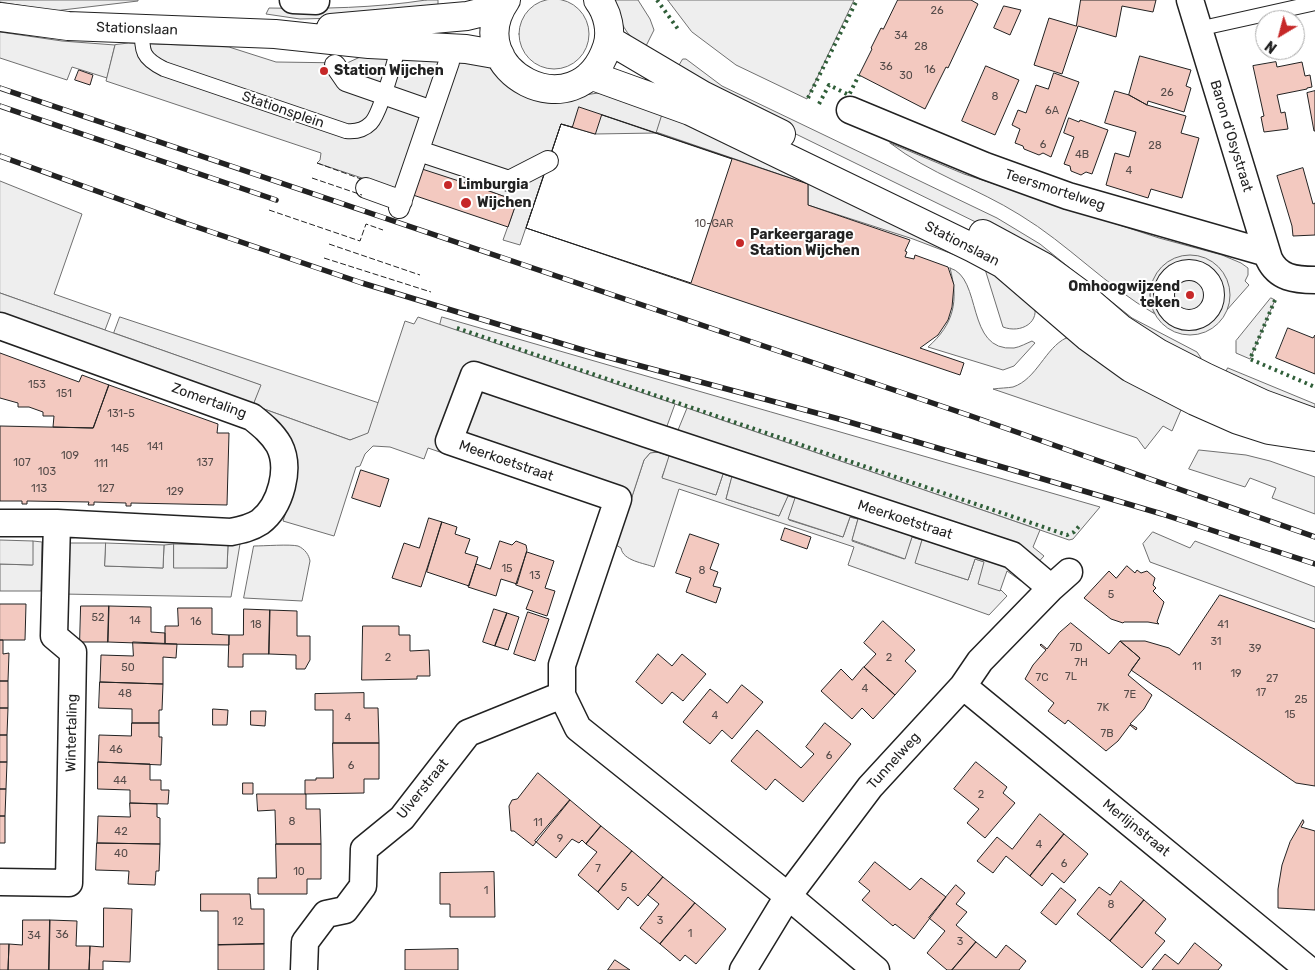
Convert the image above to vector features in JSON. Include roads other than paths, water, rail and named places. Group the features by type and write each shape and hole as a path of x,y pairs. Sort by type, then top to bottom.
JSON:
{"street":[{"path":"503,4 496,23 495,40 500,55 509,70 523,82 540,88 558,89 575,84 590,75 602,59 609,40 608,22 603,6 598,0"},
{"name":"Baron d'Osystraat","path":"1190,0 1271,261"},
{"name":"Stationslaan","path":"275,34 467,16 503,4"},
{"name":"Stationslaan","path":"0,17 45,24 275,34 399,45 466,48 500,55"},
{"name":"Stationslaan","path":"609,40 836,172 1003,264 1088,338 1131,368 1195,401 1238,420 1269,430 1315,437"},
{"path":"366,188 400,204 448,62 448,56"},
{"path":"336,66 346,81 432,111"},
{"name":"Stationslaan","path":"590,75 690,111 1009,246 1044,267 1078,292 1121,329 1158,353 1263,404 1315,423"},
{"name":"Teersmortelweg","path":"850,110 985,166 1068,196 1271,261 1283,276 1292,279 1315,280"},
{"path":"418,150 509,181 548,161"},
{"name":"Zomertaling","path":"0,326 243,412 263,425 279,446 284,468 282,486 270,511 260,522 248,528 231,532 57,523 0,523"},
{"name":"Meerkoetstraat","path":"876,970 788,896 578,728 562,695 562,664 618,499 450,441 474,375 1012,555 1060,580"},
{"name":"Wintertaling","path":"0,882 69,883 73,652 54,636 57,523"},
{"name":"Tunnelweg","path":"743,970 788,896 870,787 963,686 980,661 1060,580"},
{"name":"Merlijnstraat","path":"963,686 1310,970"},
{"name":"Uiverstraat","path":"304,970 305,942 326,914 345,910 363,886 364,849 402,818 468,733 562,695"}],"lane":[{"path":"1198,29 1315,3"},
{"name":"Stationsplein","path":"142,29 142,44 145,55 149,60 164,69 346,131 360,130 371,123 376,116 399,45"}],"railway":[{"path":"0,88 971,416 1315,537"},
{"path":"0,106 276,200"},
{"path":"0,156 185,223 362,283 596,354 839,419 1162,514 1315,564"}],"place":[{"name":"Station Wijchen","path":"324,71"},
{"name":"Limburgia","path":"448,185"},
{"name":"Wijchen","path":"466,203"},
{"name":"Parkeergarage Station Wijchen","path":"740,243"},
{"name":"Omhoogwijzend teken","path":"1190,295"}]}
